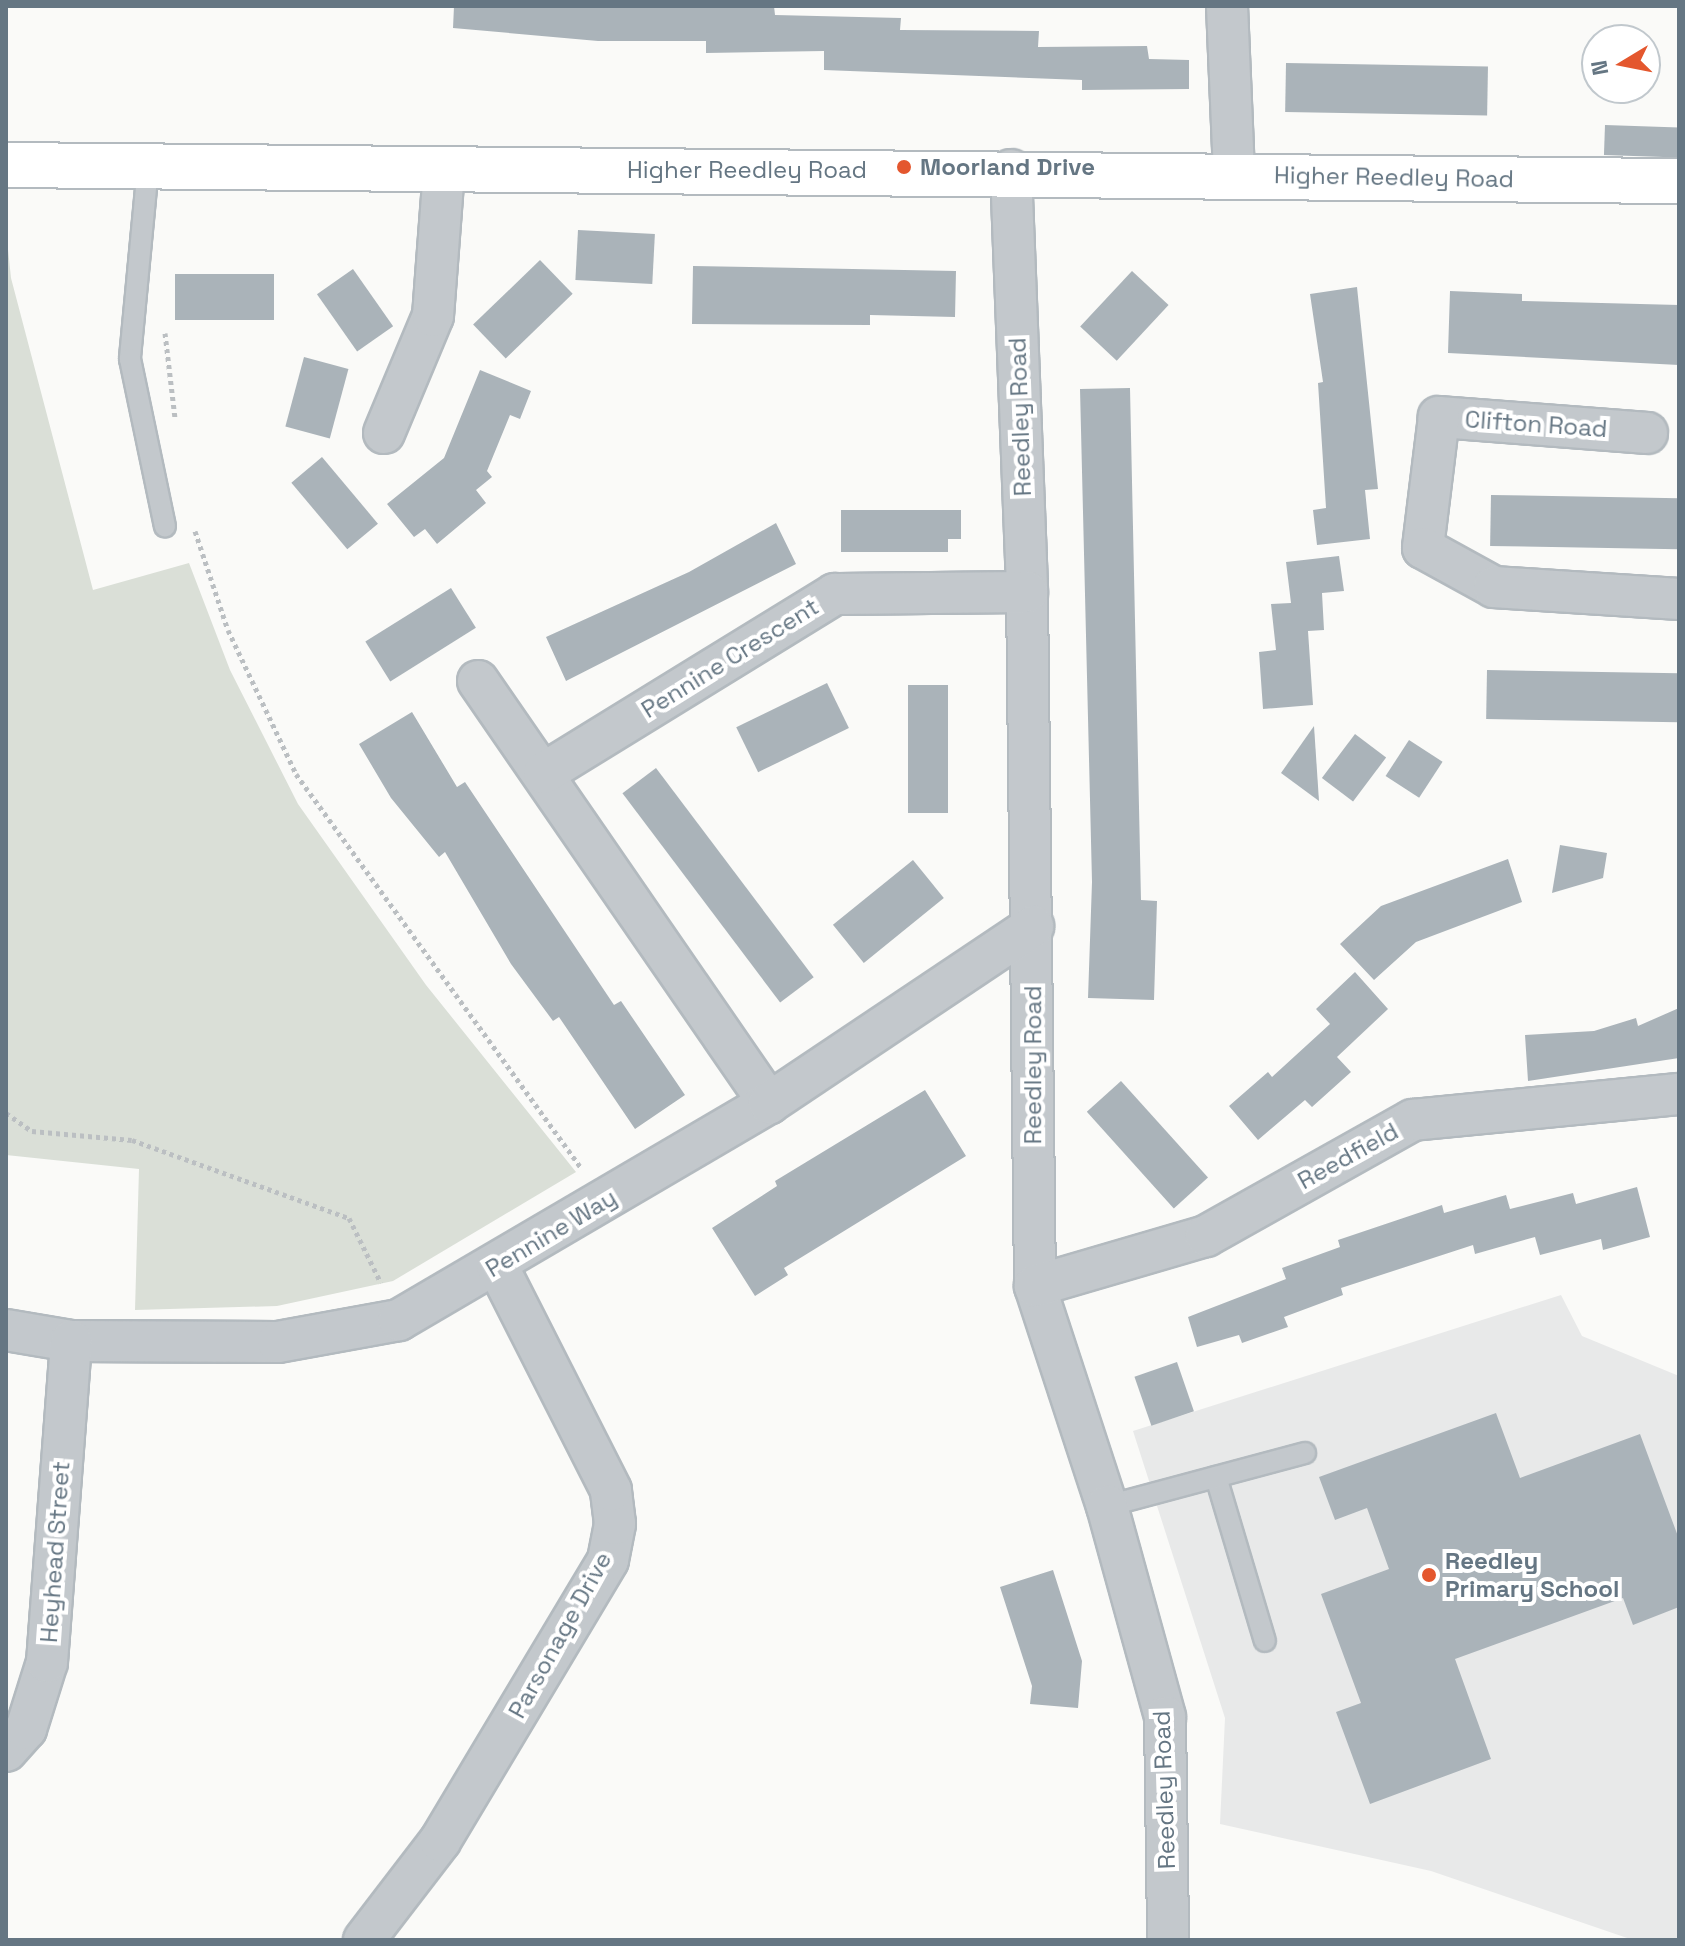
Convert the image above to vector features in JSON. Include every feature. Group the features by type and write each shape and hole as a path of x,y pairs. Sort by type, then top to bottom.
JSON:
{"street":[{"path":"1227,6 1234,174"},
{"name":"Higher Reedley Road","path":"6,165 444,170 1011,170 1679,181"},
{"path":"384,433 433,316 444,170"},
{"name":"Reedley Road","path":"1011,170 1027,592 1035,1286 1107,1506 1165,1717 1168,1940"},
{"name":"Clifton Road","path":"1647,433 1439,417 1423,548 1494,587 1679,599"},
{"name":"Pennine Crescent","path":"544,773 835,594 1027,592"},
{"path":"478,681 769,1103"},
{"name":"Pennine Way","path":"6,1330 71,1341 278,1342 399,1320 769,1103 1033,926"},
{"name":"Reedfield","path":"1035,1286 1206,1236 1413,1120 1679,1094"},
{"name":"Parsonage Drive","path":"364,1940 440,1841 608,1560 615,1524 611,1490 497,1265"},
{"name":"Heyhead Street","path":"6,1751 26,1729 47,1662 71,1341"}],"lane":[{"path":"148,167 141,273 130,359 165,526"},
{"path":"1107,1506 1305,1453"},
{"path":"1216,1477 1265,1641"}],"path":[{"path":"141,273 158,284 176,424"},
{"path":"192,518 228,630 296,774 605,1200"},
{"path":"6,1113 32,1131 132,1140 349,1218 399,1320"}],"shaded area":[{"path":"6,230 11,278 93,590 189,563 230,670 298,804 426,985 576,1172 393,1281 277,1306 135,1310 139,1169 6,1155"},
{"name":"Reedley Primary School","path":"1561,1295 1582,1336 1679,1376 1679,1940 1633,1940 1431,1871 1220,1824 1225,1718 1133,1431"}],"building":[{"path":"454,6 774,6 775,15 901,18 900,30 1039,31 1038,47 1147,46 1149,59 1189,60 1189,89 1082,90 1082,80 824,70 824,51 706,53 706,41 598,41 453,28"},
{"path":"1286,63 1488,67 1487,116 1285,112"},
{"path":"1605,125 1679,128 1678,158 1604,155"},
{"path":"578,230 655,234 652,284 575,280"},
{"path":"540,260 573,294 506,358 473,325"},
{"path":"693,266 956,271 955,317 870,315 870,325 692,324"},
{"path":"353,269 393,326 357,352 317,294"},
{"path":"1132,271 1169,305 1117,361 1080,327"},
{"path":"175,274 274,274 274,320 175,320"},
{"path":"1357,287 1378,489 1365,490 1370,539 1317,545 1313,510 1326,508 1318,383 1323,382 1310,294"},
{"path":"1450,291 1522,294 1522,301 1679,305 1679,365 1448,353"},
{"path":"304,357 348,369 330,438 285,427"},
{"path":"480,370 531,391 520,419 510,415 487,471 492,477 476,490 486,503 437,544 425,529 414,537 387,504 444,458"},
{"path":"1130,388 1141,900 1157,901 1154,1000 1088,998 1092,882 1080,389"},
{"path":"322,457 378,524 347,549 291,483"},
{"path":"1491,495 1679,498 1678,549 1490,546"},
{"path":"841,510 961,510 961,539 948,539 948,552 841,552"},
{"path":"776,523 796,564 566,681 546,637 689,572"},
{"path":"1339,556 1344,591 1322,593 1324,630 1308,631 1313,705 1263,709 1259,652 1276,650 1271,604 1291,603 1286,562"},
{"path":"451,588 476,628 390,681 365,642"},
{"path":"1487,670 1679,673 1678,722 1486,719"},
{"path":"827,683 849,728 758,772 736,727"},
{"path":"908,685 948,685 948,813 908,813"},
{"path":"412,712 457,787 465,782 614,1005 621,1001 685,1095 635,1129 559,1017 553,1021 511,964 445,852 439,857 391,798 359,744"},
{"path":"1314,726 1319,801 1281,773"},
{"path":"1355,734 1386,757 1353,801 1322,778"},
{"path":"1409,740 1443,762 1419,798 1386,776"},
{"path":"656,768 814,977 780,1003 622,793"},
{"path":"1560,845 1607,853 1603,878 1552,893"},
{"path":"1508,859 1522,902 1416,942 1374,980 1340,944 1381,906"},
{"path":"913,860 944,898 864,963 833,925"},
{"path":"1355,972 1388,1009 1337,1057 1351,1072 1312,1107 1305,1100 1258,1140 1229,1106 1268,1072 1272,1077 1330,1024 1316,1009"},
{"path":"1679,1008 1679,1058 1528,1081 1525,1035 1594,1031 1636,1018 1638,1026"},
{"path":"1121,1081 1208,1178 1174,1208 1087,1112"},
{"path":"925,1090 966,1156 784,1268 788,1275 755,1296 712,1228 777,1186 775,1181"},
{"path":"1637,1187 1650,1237 1603,1250 1601,1239 1540,1255 1535,1237 1475,1254 1473,1245 1341,1288 1343,1295 1284,1317 1288,1327 1242,1343 1239,1335 1197,1347 1188,1317 1286,1279 1282,1268 1340,1247 1338,1240 1442,1205 1444,1213 1506,1195 1510,1209 1573,1193 1576,1204"},
{"path":"1177,1362 1194,1411 1151,1426 1134,1377"},
{"path":"1496,1413 1520,1478 1640,1434 1679,1539 1679,1607 1633,1625 1623,1598 1455,1659 1491,1759 1370,1804 1336,1712 1361,1703 1321,1594 1389,1569 1367,1508 1335,1520 1319,1477"},
{"path":"1053,1570 1082,1661 1078,1708 1030,1704 1032,1686 1000,1587"}],"place":[{"name":"Moorland Drive","path":"904,167"},
{"name":"Reedley Primary School","path":"1429,1575"}]}
